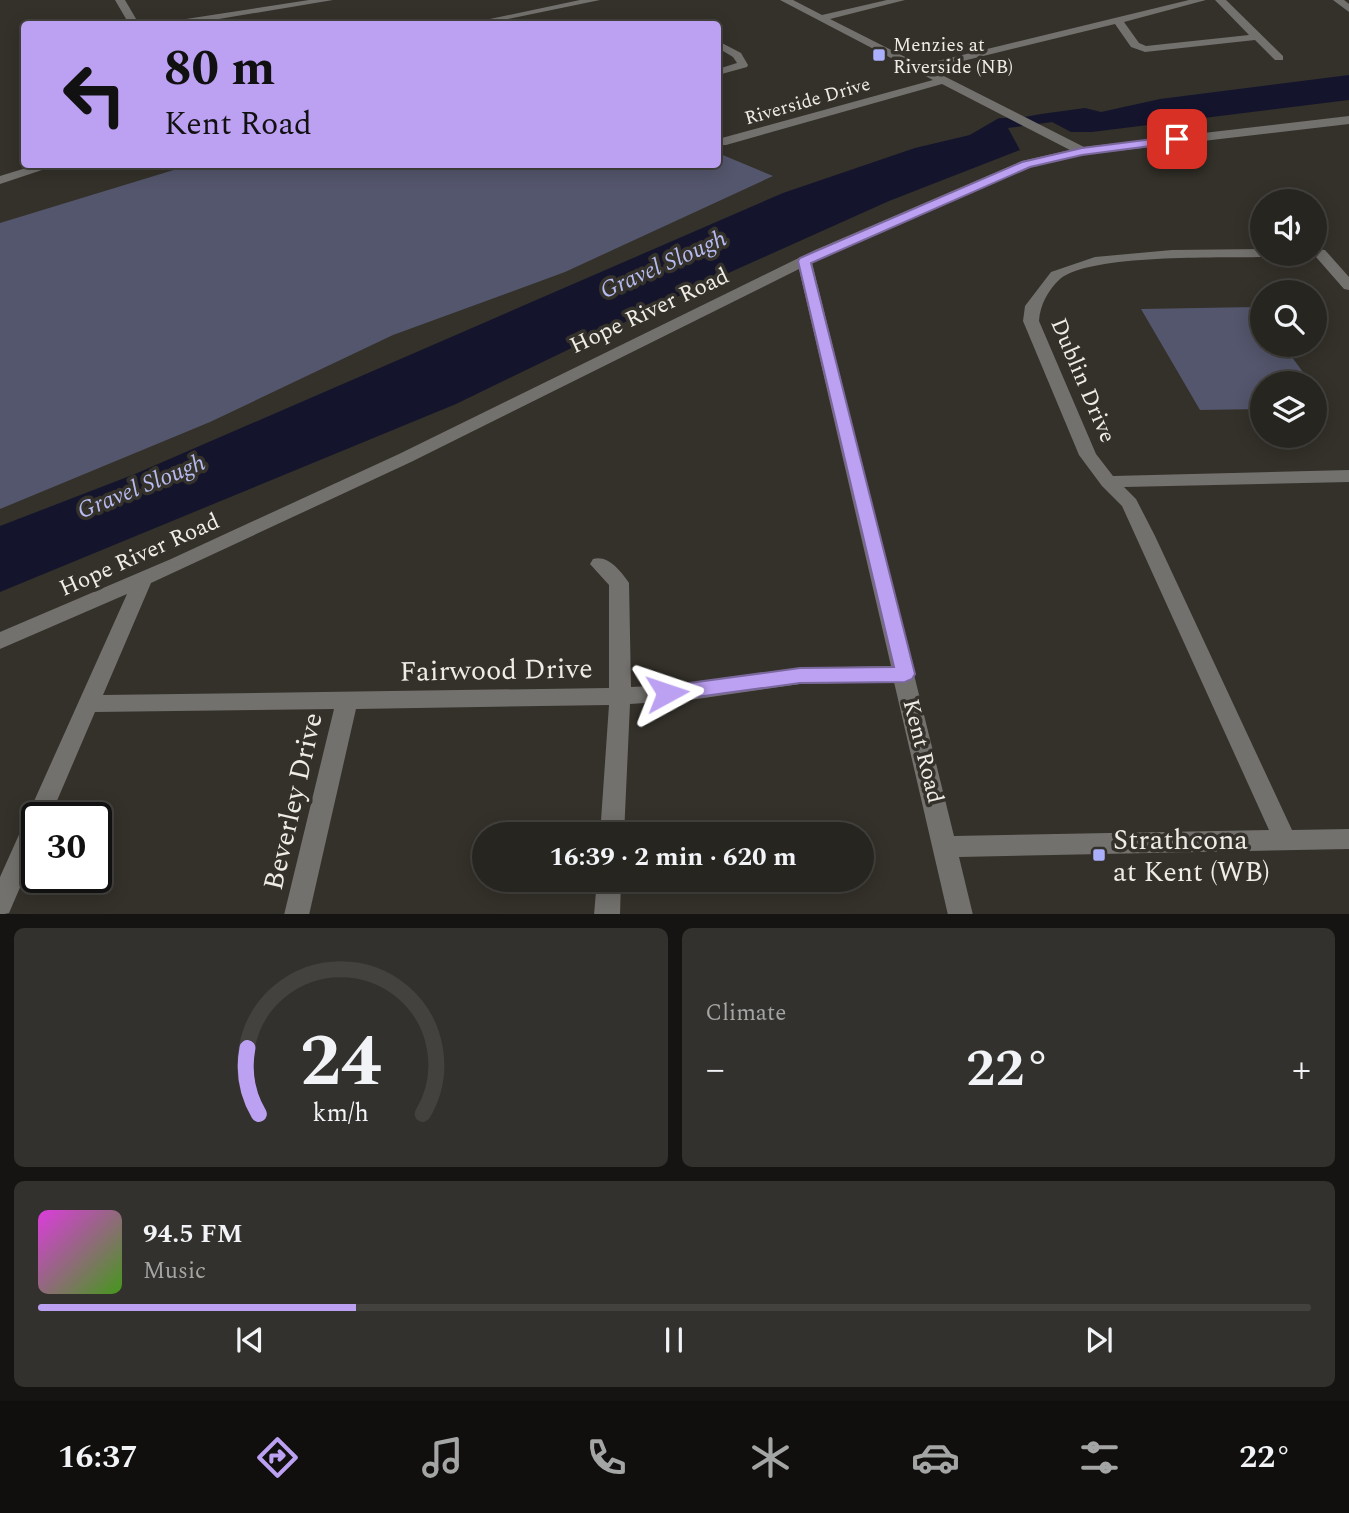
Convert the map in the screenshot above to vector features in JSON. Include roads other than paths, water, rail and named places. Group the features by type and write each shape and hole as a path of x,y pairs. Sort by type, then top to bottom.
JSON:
{"street":[{"path":"120,0 132,21"},
{"path":"194,21 328,0"},
{"path":"486,21 594,0"},
{"path":"785,0 1082,152"},
{"path":"820,18 900,0"},
{"path":"918,69 1201,0"},
{"path":"1220,0 1279,58"},
{"path":"1338,0 1349,9"},
{"path":"1117,20 1135,45 1145,49 1258,37"},
{"path":"721,46 737,55 743,65 721,71"},
{"name":"Riverside Drive","path":"722,142 941,81"},
{"name":"Hope River Road","path":"0,641 143,580 405,458 804,261 1026,164 1082,152 1349,120"},
{"path":"0,180 40,168"},
{"name":"Dublin Drive","path":"1250,253 1172,254 1100,260 1056,275 1032,306 1031,321 1088,454 1108,482 1130,503 1141,525 1285,840"},
{"name":"Kent Road","path":"804,261 947,847 961,914"},
{"path":"1327,261 1349,286"},
{"path":"1108,482 1349,476"},
{"path":"600,564 619,583 620,696 613,822"},
{"path":"44,802 143,580"},
{"name":"Fairwood Drive","path":"87,704 620,696 690,692 800,676 905,674"},
{"name":"Beverley Drive","path":"296,914 347,701"},
{"path":"947,847 1349,839"},
{"path":"0,905 21,856"},
{"path":"607,914 608,892"}],"water":[{"path":"1349,75 1349,100 1092,132 1071,132 1052,122 1008,128 1020,150 889,201 704,284 456,404 0,592 0,526 135,474 783,193 915,148 974,134 997,122 1085,108 1101,112 1160,99"}],"waterway":[{"name":"Gravel Slough","path":"968,138 999,120 1017,119"}],"place":[{"name":"Menzies at Riverside (NB)","path":"879,55"},
{"name":"Strathcona at Kent (WB)","path":"1099,855"}]}
